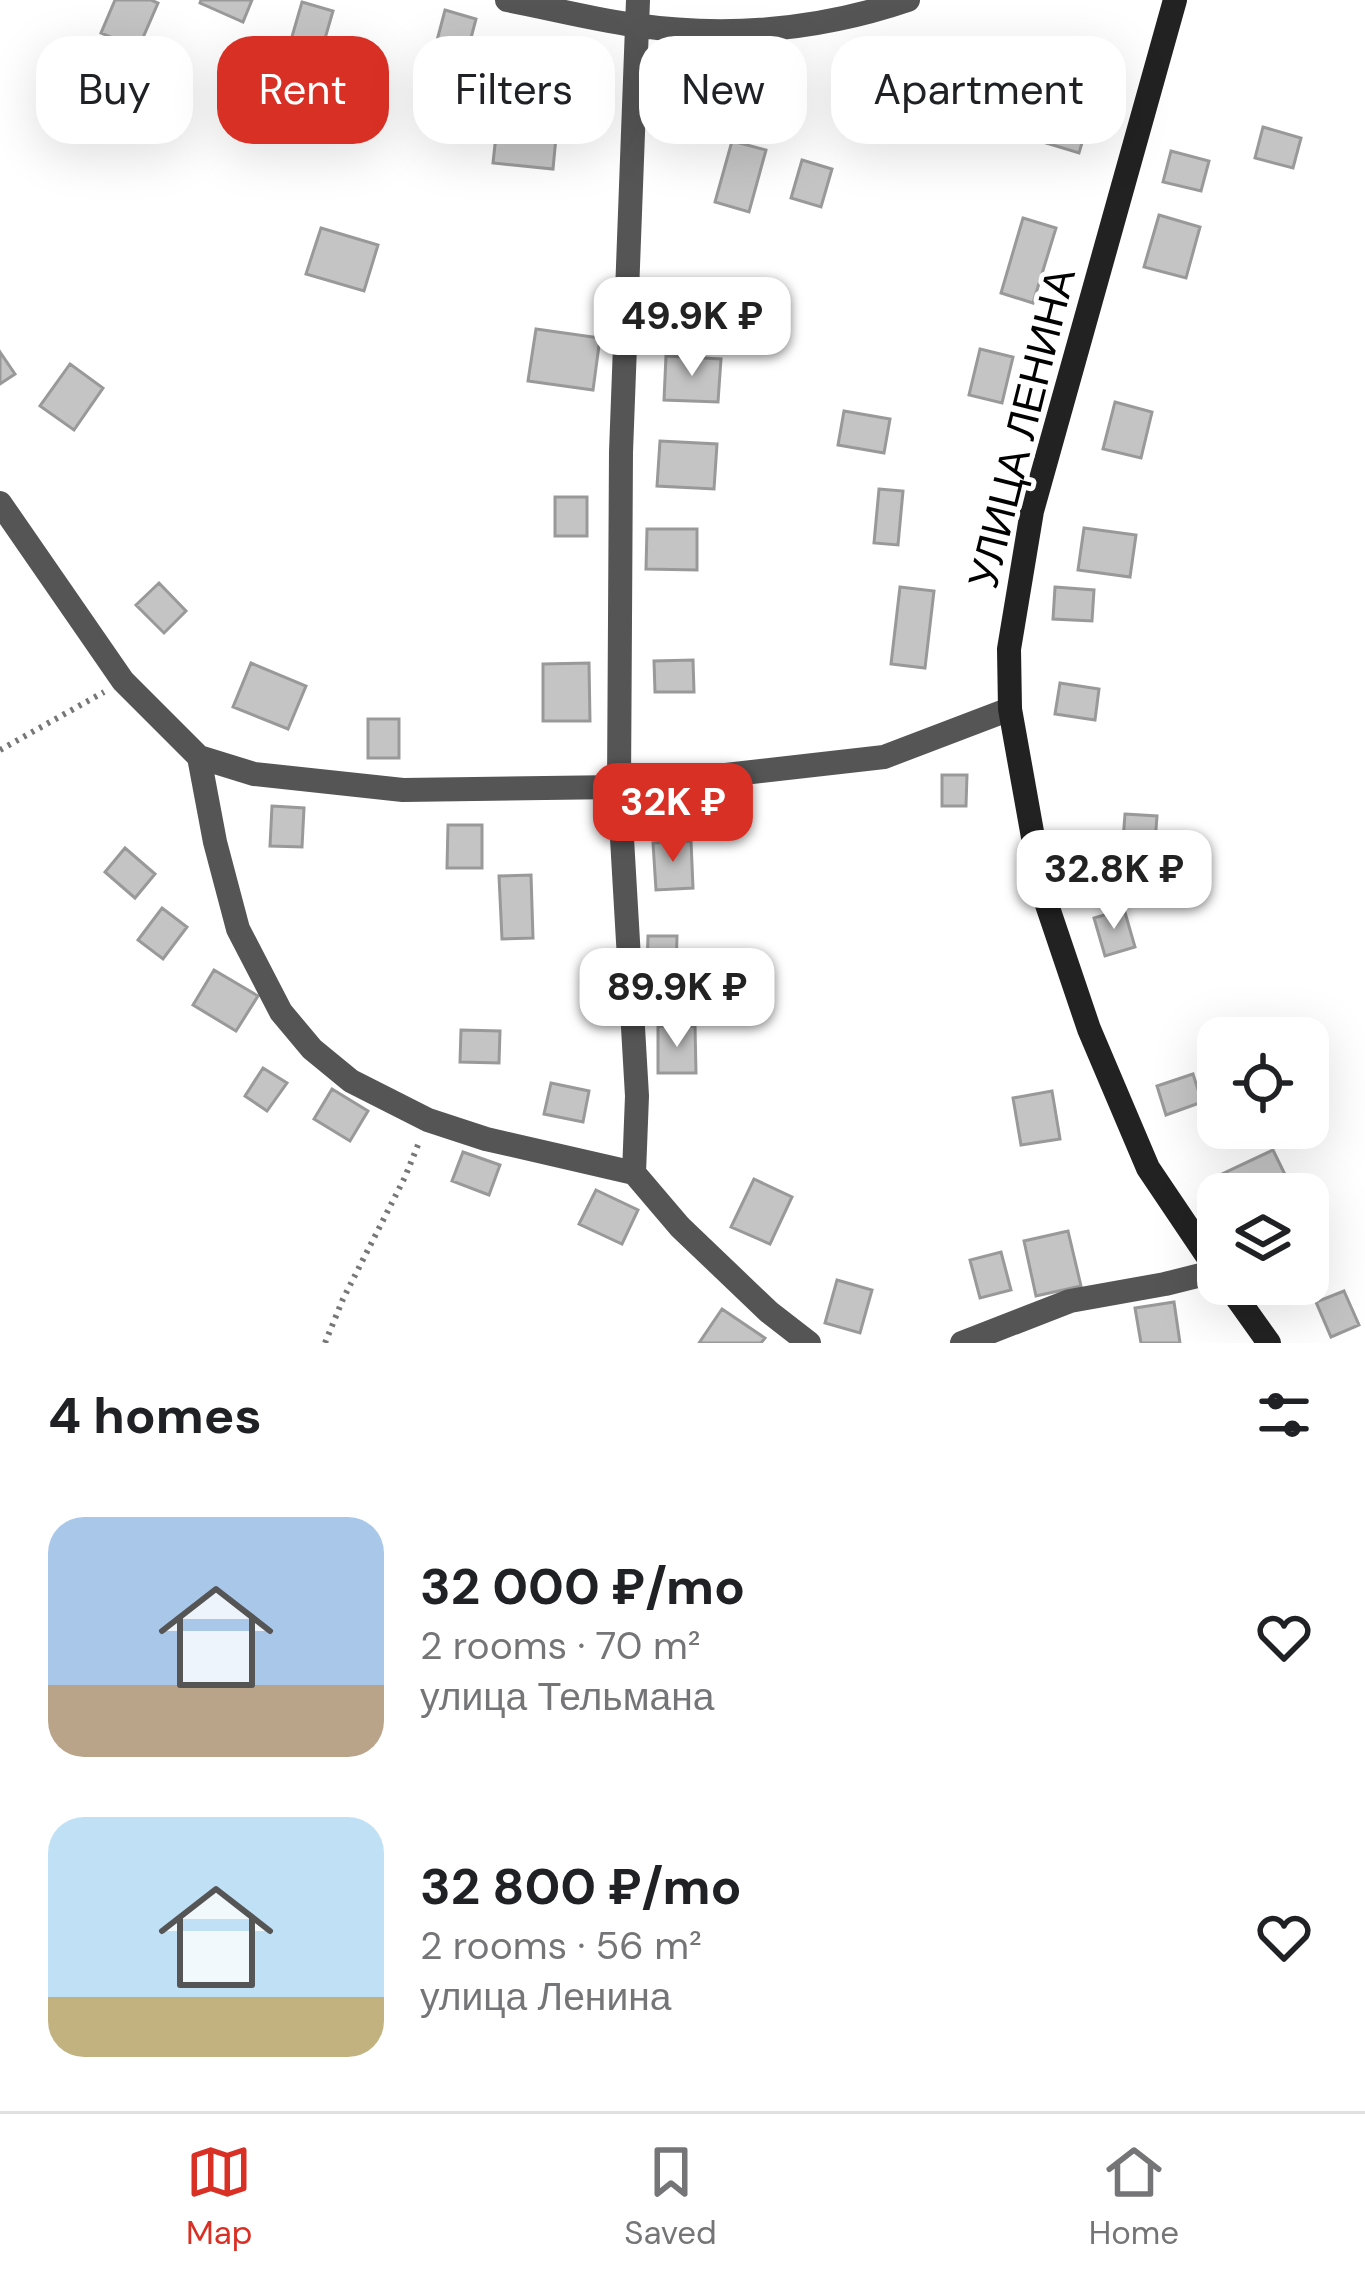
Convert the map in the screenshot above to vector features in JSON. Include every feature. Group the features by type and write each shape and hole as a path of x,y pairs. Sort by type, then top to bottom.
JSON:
{"main road":[{"name":"УЛИЦА ЛЕНИНА","path":"1175,0 1032,511 1009,650 1010,709 1043,893 1089,1029 1148,1168 1197,1240"},
{"path":"1242,1305 1269,1343"}],"street":[{"path":"507,0 761,32 864,15 908,0"},
{"path":"634,1173 637,1096 619,787 621,452 637,13"},
{"path":"0,503 123,681 199,757 254,773 403,790 619,787 884,757 1010,709"},
{"path":"199,757 238,929 281,1012 312,1049 351,1081 428,1120 634,1173 695,1241 809,1343"},
{"path":"962,1343 1070,1301 1197,1276"}],"path":[{"path":"0,750 123,681"},
{"path":"325,1343 428,1120"}],"building":[{"path":"115,0 158,3 144,36 101,33"},
{"path":"201,0 252,0 243,22"},
{"path":"302,2 333,11 326,36 292,36"},
{"path":"445,10 476,19 472,36 438,36"},
{"path":"1263,127 1301,138 1293,168 1255,158"},
{"path":"495,144 555,144 553,169 493,163"},
{"path":"731,144 766,150 749,212 715,202"},
{"path":"1049,144 1082,144 1079,153"},
{"path":"1171,151 1209,161 1201,191 1163,182"},
{"path":"802,160 832,169 821,207 791,198"},
{"path":"1159,215 1200,227 1186,278 1144,267"},
{"path":"1023,218 1056,228 1033,303 1001,293"},
{"path":"321,228 378,245 364,291 306,274"},
{"path":"536,329 600,338 593,390 528,381"},
{"path":"980,349 1013,357 1002,403 969,395"},
{"path":"0,352 15,374 0,384"},
{"path":"666,356 721,359 718,402 664,400"},
{"path":"70,364 103,388 74,430 40,406"},
{"path":"1115,402 1152,412 1141,458 1103,449"},
{"path":"844,411 890,419 884,453 838,445"},
{"path":"660,441 717,444 714,489 657,486"},
{"path":"879,489 903,491 898,545 874,543"},
{"path":"555,497 587,497 587,536 555,536"},
{"path":"1084,528 1136,535 1130,577 1078,570"},
{"path":"647,529 697,529 697,570 646,569"},
{"path":"159,583 186,611 164,633 136,605"},
{"path":"900,587 934,591 925,668 891,664"},
{"path":"1055,587 1094,590 1092,621 1053,619"},
{"path":"693,660 694,692 655,692 654,661"},
{"path":"251,663 306,686 288,729 233,707"},
{"path":"589,663 590,721 543,721 543,664"},
{"path":"1060,683 1099,689 1095,720 1055,714"},
{"path":"368,719 399,719 399,758 368,758"},
{"path":"942,775 967,775 966,806 942,806"},
{"path":"272,806 304,808 302,847 270,846"},
{"path":"1125,814 1157,816 1154,856 1122,854"},
{"path":"448,825 482,825 482,868 447,868"},
{"path":"691,841 693,888 656,890 653,843"},
{"path":"125,848 155,874 135,898 105,872"},
{"path":"531,875 533,938 502,939 499,876"},
{"path":"162,908 187,927 163,959 138,940"},
{"path":"1124,909 1135,947 1105,956 1094,918"},
{"path":"648,936 677,936 676,972 647,972"},
{"path":"718,969 770,974 766,1016 714,1011"},
{"path":"214,970 258,996 236,1031 193,1005"},
{"path":"658,1026 695,1026 696,1073 658,1073"},
{"path":"461,1030 500,1031 499,1063 460,1062"},
{"path":"263,1068 287,1083 267,1111 245,1096"},
{"path":"1193,1074 1197,1104 1166,1115 1157,1086"},
{"path":"551,1083 589,1091 583,1122 544,1114"},
{"path":"332,1089 368,1111 350,1141 314,1119"},
{"path":"1052,1091 1060,1139 1021,1145 1013,1098"},
{"path":"1273,1150 1284,1173 1224,1173"},
{"path":"463,1152 500,1165 489,1195 452,1181"},
{"path":"754,1179 792,1197 770,1244 731,1227"},
{"path":"596,1190 638,1210 622,1244 579,1224"},
{"path":"1068,1231 1081,1286 1036,1296 1024,1241"},
{"path":"1001,1252 1011,1290 980,1298 970,1260"},
{"path":"837,1280 872,1290 860,1333 825,1323"},
{"path":"1344,1291 1359,1325 1331,1337 1317,1305 1329,1305 1329,1297"},
{"path":"1174,1302 1180,1343 1141,1343 1135,1308"},
{"path":"722,1309 765,1338 761,1343 699,1343"}]}
